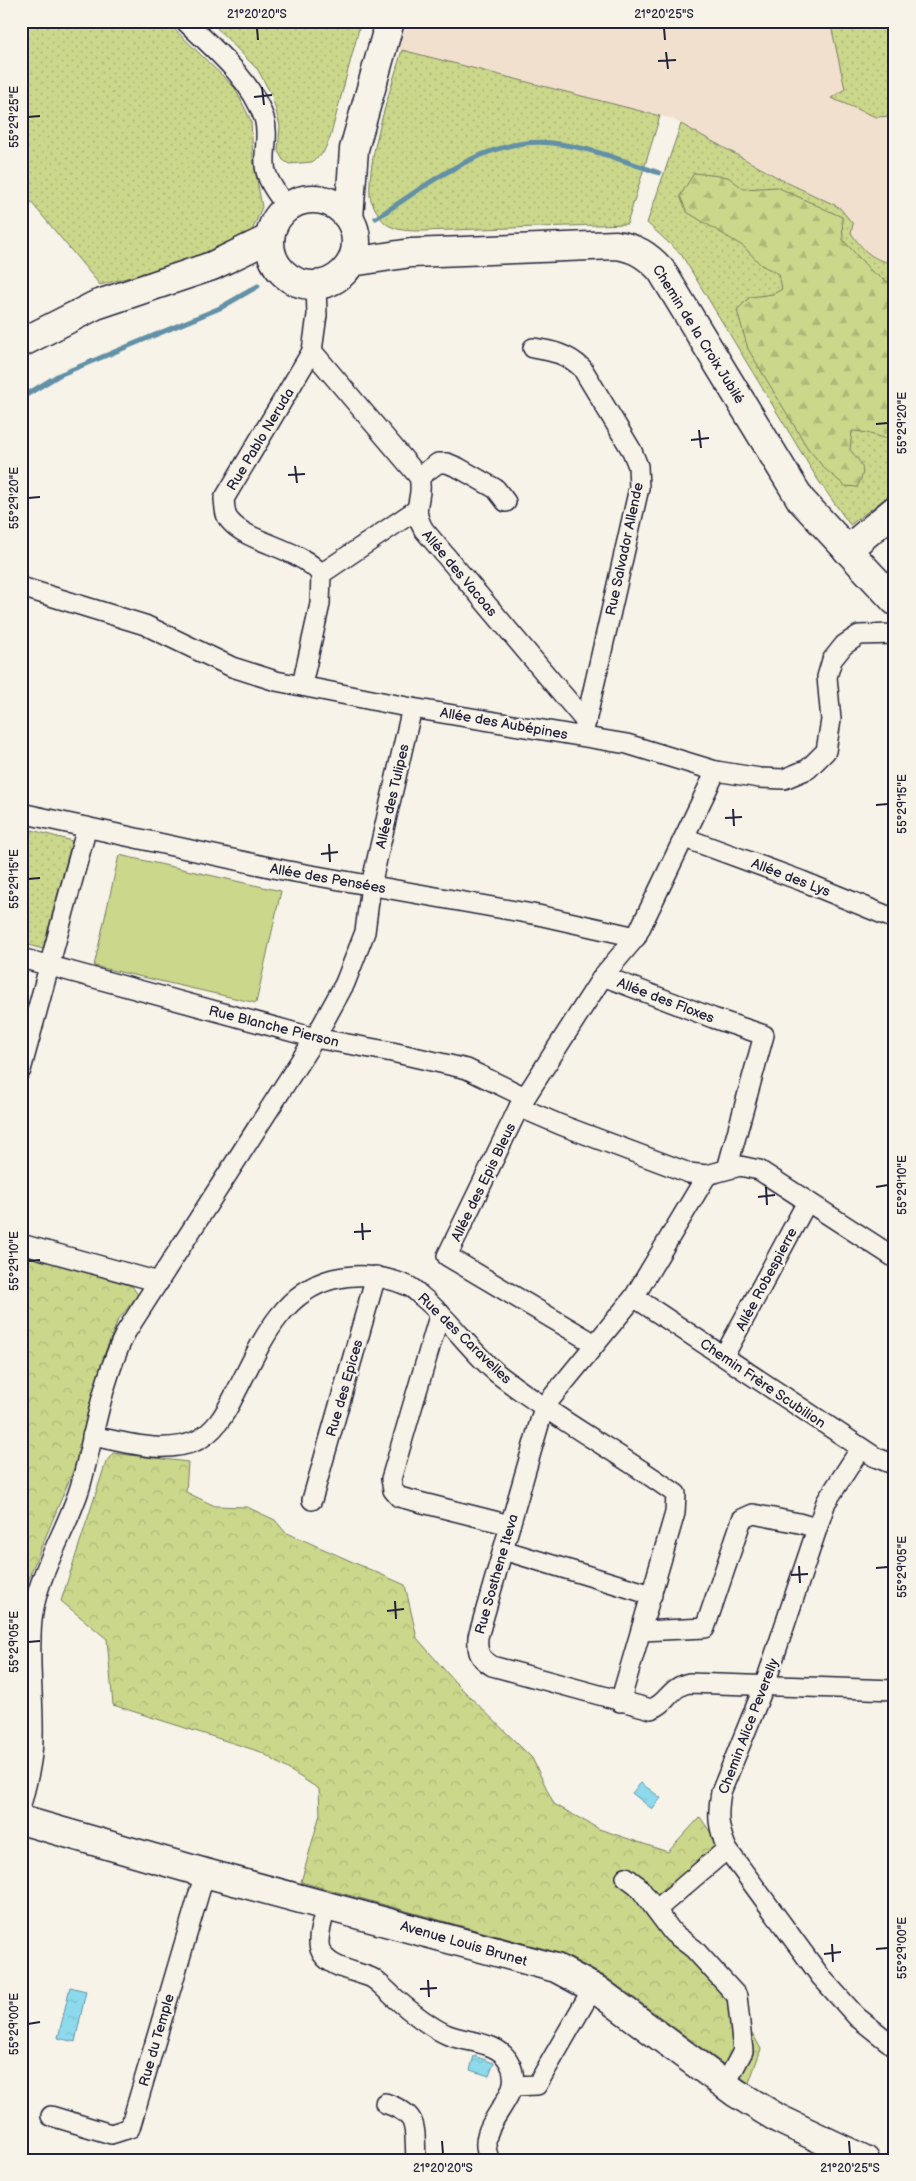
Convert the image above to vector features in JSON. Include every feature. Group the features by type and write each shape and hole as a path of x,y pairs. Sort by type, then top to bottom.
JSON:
{"street":[{"path":"185,21 238,76 259,106 267,129 265,170 287,207"},
{"path":"352,225 335,204 317,198 307,199 287,207 275,221 270,238 270,247 276,264 291,279 300,283 316,285 330,282 338,277 352,262 356,242 352,225 354,150 390,21"},
{"path":"317,198 354,150"},
{"name":"Chemin de la Croix Jubilé","path":"352,225 373,242 411,253"},
{"path":"21,343 96,305 212,266 270,238"},
{"name":"Chemin de la Croix Jubilé","path":"352,262 411,253 616,245 633,248 648,255 661,270 802,500 846,550 895,601"},
{"path":"212,266 276,264"},
{"path":"302,685 320,604 321,574 416,510 422,487 419,477 312,351 317,315 316,285"},
{"name":"Rue Salvador Allende","path":"533,348 560,352 582,368 632,451 638,466 639,488 584,729"},
{"name":"Rue Pablo Neruda","path":"312,351 224,499 225,510 229,520 239,529 294,554 316,568 321,574"},
{"path":"419,477 438,463 447,464 460,468 496,489 506,502"},
{"name":"Allée des Vacoas","path":"416,510 418,520 424,530 584,729"},
{"path":"846,550 895,510"},
{"name":"Allée des Aubépines","path":"21,587 145,625 232,667 276,681 412,708 584,729 716,771 784,780 808,769 826,751 831,720 827,677 832,660 844,645 859,635 895,634"},
{"name":"Allée des Tulipes","path":"21,1804 32,1759 30,1638 32,1617 38,1591 80,1485 102,1392 115,1355 126,1332 314,1038 345,983 365,932 371,885 412,708"},
{"name":"Allée des Floxes","path":"716,771 636,937 603,976 713,1018 764,1035 728,1168"},
{"name":"Allée des Pensées","path":"21,813 283,870 538,916 636,937"},
{"path":"21,1070 87,828"},
{"name":"Allée des Lys","path":"685,838 802,881 895,919"},
{"name":"Rue Blanche Pierson","path":"21,958 314,1038 392,1052 467,1069 561,1126 679,1170 707,1175"},
{"name":"Allée des Epis Bleus","path":"595,1344 447,1256 522,1102 603,976"},
{"path":"544,1407 634,1297 707,1175 740,1166 759,1170 895,1258"},
{"name":"Allée Robespierre","path":"724,1356 807,1202"},
{"path":"21,1244 159,1282"},
{"name":"Rue des Caravelles","path":"92,1436 163,1447 196,1441 210,1432 223,1418 268,1331 282,1311 296,1297 321,1282 347,1276 376,1276 408,1285 440,1313 496,1372 544,1407 676,1494 675,1513 620,1702"},
{"name":"Rue des Epices","path":"312,1500 376,1276"},
{"name":"Chemin Frère Scubilion","path":"634,1297 875,1458 895,1465"},
{"path":"440,1313 391,1479 393,1490 400,1496 510,1525"},
{"name":"Rue Sosthene Iteva","path":"544,1407 478,1637 477,1648 482,1660 492,1666 620,1702"},
{"name":"Chemin Alice Peverelly","path":"861,1448 826,1502 816,1528 765,1684 721,1792 718,1827 727,1849 821,1977 857,2017 895,2047"},
{"path":"642,1631 705,1628 742,1519 753,1514 799,1522 816,1528"},
{"path":"503,1550 652,1595"},
{"path":"620,1702 651,1708 663,1703 672,1691 683,1685 765,1684 895,1690"},
{"name":"Avenue Louis Brunet","path":"21,1820 205,1873 327,1904 556,1968 592,1988 725,2085 779,2118 865,2160"},
{"path":"656,1910 727,1849"},
{"name":"Rue du Temple","path":"51,2116 111,2134 130,2128 205,1873"},
{"path":"626,1877 638,1886 673,1933 694,1949 737,1996 743,2051 725,2085"},
{"path":"327,1904 319,1941 320,1950 325,1958 338,1966 355,1970 374,1980 398,2001 447,2034 492,2046 509,2061 513,2074 513,2086 507,2100 489,2127 485,2142 490,2160"},
{"path":"513,2086 537,2085 592,1988"},
{"path":"385,2102 404,2109 414,2122 416,2160"}],"shaded area":[{"path":"404,21 895,21 895,262 873,257 862,249 851,233 808,193 672,119 396,49"}],"green space":[{"path":"21,21 166,21 235,88 251,121 253,158 262,207 252,231 202,258 100,285 21,190"},
{"path":"210,21 361,21 330,138 323,153 312,162 289,164 283,160 278,151 280,126 272,96 258,70"},
{"path":"830,21 895,21 895,101 891,104 892,116 876,117 831,98 845,89"},
{"path":"402,50 660,116 627,224 408,231 389,226 385,223 371,199 370,180 376,143"},
{"path":"681,124 786,182 839,207 853,224 851,233 869,254 881,260 895,262 895,491 850,525 818,480 681,254 647,223"},
{"path":"694,173 728,177 744,189 777,187 842,217 843,240 872,272 895,286 895,441 863,432 852,431 850,450 861,464 863,471 857,487 845,486 824,468 807,447 748,349 737,310 750,297 773,294 782,289 779,274 761,265 744,247 687,212 680,196"},
{"path":"21,827 72,841 43,949 21,943"},
{"path":"119,855 281,891 256,1003 94,966"},
{"path":"21,1252 132,1286 138,1295 118,1320 106,1350 90,1403 83,1447 31,1572 21,1606"},
{"path":"113,1453 188,1462 186,1492 215,1506 247,1507 275,1520 285,1532 405,1585 417,1638 454,1681 532,1758 554,1804 599,1829 668,1852 700,1817 726,1855 670,1908 672,1926 705,1949 761,2049 749,2083 606,1977 563,1954 301,1882 320,1814 319,1789 261,1752 113,1705 107,1639 61,1601 106,1462"}],"water":[{"path":"641,1783 661,1798 652,1809 632,1793"},
{"path":"70,1987 86,1991 75,2042 58,2038"},
{"path":"474,2056 494,2063 489,2076 470,2070"}],"waterway":[{"path":"376,218 437,178 481,155 504,147 528,143 566,145 606,155 659,173"},
{"path":"21,398 59,375 220,308 258,286"}]}
